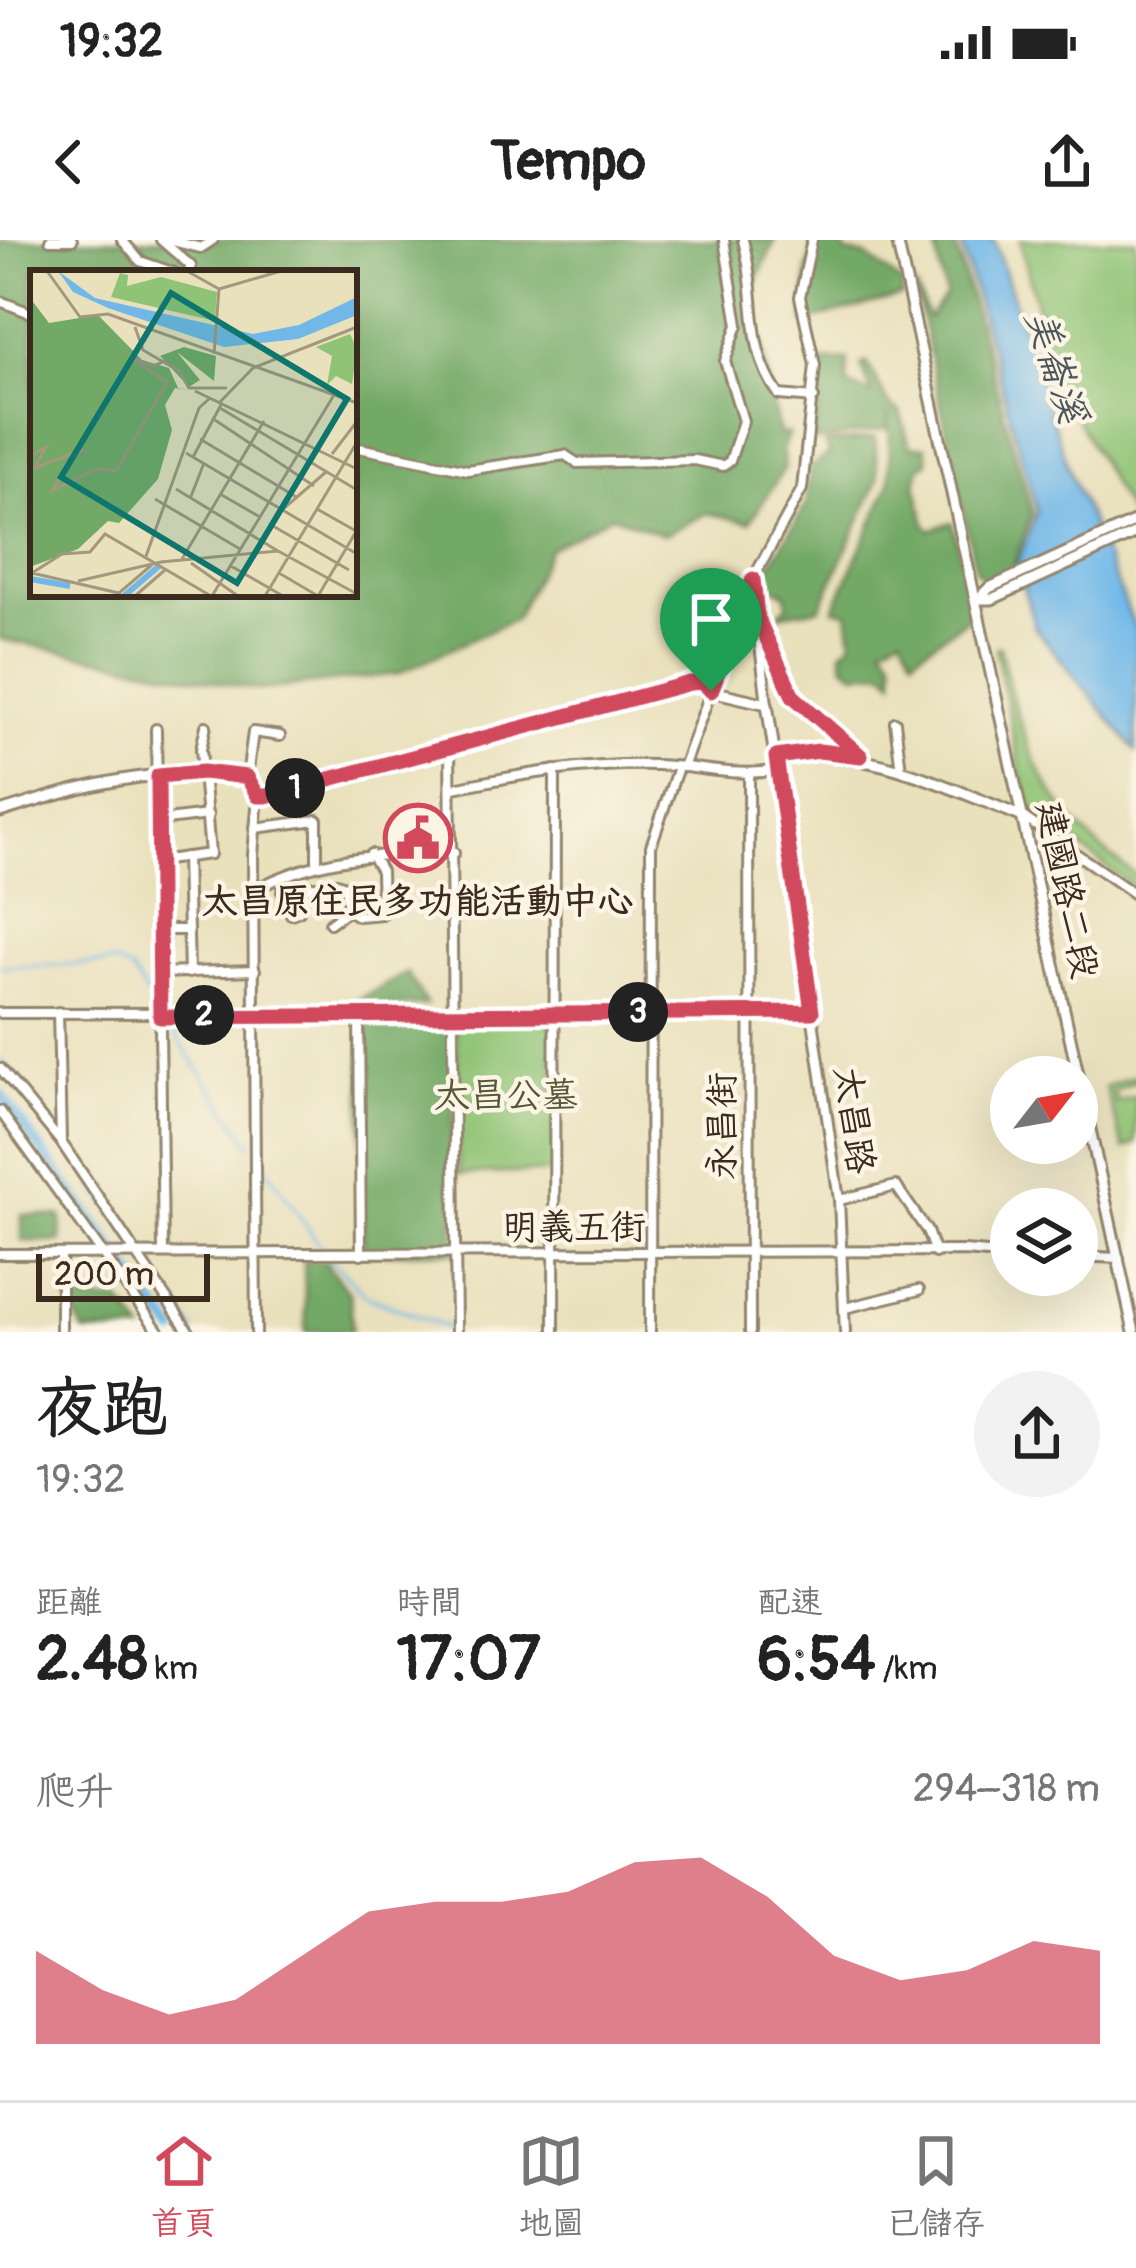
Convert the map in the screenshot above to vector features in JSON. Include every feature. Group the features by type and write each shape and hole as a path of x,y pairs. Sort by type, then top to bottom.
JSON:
{"street":[{"path":"50,240 72,240"},
{"path":"122,240 140,261 166,270"},
{"path":"165,240 201,248 214,240"},
{"path":"165,240 189,270"},
{"path":"357,448 468,470 565,455 577,463 695,460 723,466 730,461 743,421 725,361 738,325 724,240"},
{"path":"743,240 755,301 756,356 779,395 814,398"},
{"path":"650,1332 651,846 753,579 797,502 814,398 815,365 800,297 812,240"},
{"name":"建國路二段","path":"897,240 979,599 1134,1332"},
{"path":"0,302 30,313"},
{"path":"979,599 1136,520"},
{"path":"991,593 1136,532"},
{"path":"258,796 690,683 703,682 711,691 766,704 753,579"},
{"path":"757,617 793,696 861,756"},
{"name":"太昌路","path":"766,704 838,1200 845,1332"},
{"path":"895,722 901,770"},
{"path":"158,861 210,854 203,772 206,726"},
{"path":"156,728 163,1252"},
{"path":"256,1332 254,828 258,796 247,777 253,732 280,736"},
{"path":"450,746 456,1330"},
{"path":"776,757 819,751 861,756 1023,817 1136,896"},
{"path":"454,788 555,770 681,767 749,776 777,770"},
{"path":"554,1332 555,770"},
{"path":"0,812 120,776 203,772 247,777"},
{"name":"永昌街","path":"749,776 750,1332"},
{"path":"158,821 208,814"},
{"path":"254,828 317,820 316,864"},
{"path":"254,890 316,864 371,854 454,853"},
{"path":"348,910 358,916 382,914 381,871 371,854"},
{"path":"186,857 189,973"},
{"path":"282,892 327,882 345,886 348,910"},
{"path":"290,914 299,911 299,891"},
{"path":"330,922 348,910"},
{"path":"158,930 188,930"},
{"path":"159,973 255,970"},
{"path":"58,1012 61,1142"},
{"path":"0,1013 160,1017 812,1012"},
{"path":"359,1013 361,1254"},
{"path":"0,1067 61,1142 189,1332"},
{"path":"0,1111 159,1332"},
{"path":"838,1200 896,1186 927,1231 935,1253"},
{"name":"明義五街","path":"0,1254 990,1255"},
{"path":"61,1255 61,1332"},
{"path":"1098,1257 1119,1258"},
{"path":"845,1308 919,1290"}],"green space":[{"path":"0,240 775,240 752,292 779,435 789,433 782,450 785,467 750,522 707,513 664,535 612,515 549,549 515,619 397,674 259,690 0,639"},
{"path":"816,240 841,240 846,253 866,256 902,283 903,296 804,322 807,271"},
{"path":"934,240 954,240 1032,512 1012,570 985,579 976,571 915,286 929,318 946,296"},
{"path":"1020,240 1136,240 1136,513 1130,516 1055,380"},
{"path":"848,360 847,385 872,394 861,365 867,362 890,406 900,412 910,446 926,447 928,462 920,467 916,484 926,525 930,530 952,522 975,613 913,657 902,634 883,645 894,659 894,680 884,671 856,673 844,665 842,651 852,642 848,612 834,609 890,483 889,414 886,429 813,441 824,361"},
{"path":"875,438 878,480 820,608 777,615 788,605 786,594 761,580 806,505 810,468 830,453 824,443"},
{"path":"1000,647 1018,717 1043,776 1080,829 1136,875 1136,889 1028,808 995,648"},
{"path":"407,973 427,1005 345,1007"},
{"path":"361,1016 452,1018 454,1252 363,1253"},
{"name":"太昌公墓","path":"456,1016 553,1018 555,1172 459,1174"},
{"path":"1136,1075 1136,1081 1114,1092 1117,1102 1136,1096 1136,1144 1124,1149 1105,1087"},
{"path":"22,1215 61,1216 61,1242 22,1241"},
{"path":"304,1261 325,1262 350,1294 352,1330 306,1332"},
{"path":"68,1301 120,1301 144,1332 84,1332"}],"water":[{"path":"960,240 994,240 1070,473 1136,629 1136,751 1035,628 1017,565 1037,511"}],"waterway":[{"path":"0,967 115,963 131,971 156,1008"},
{"path":"162,1016 252,1146"},
{"path":"0,1060 39,1110"},
{"path":"0,1094 175,1332"},
{"path":"257,1154 323,1250"},
{"path":"94,1185 141,1250"},
{"path":"329,1257 366,1296 452,1329"},
{"path":"146,1258 195,1332"}],"place":[{"name":"太昌原住民多功能活動中心","path":"418,838"}],"route":[{"path":"753,579 757,617 793,696 861,756 819,751 776,757 812,1012 160,1017 158,776 203,772 247,777 258,796 266,796 690,683 703,682 711,691 753,579"}],"water label":[{"name":"美崙溪","path":"1056,366"}]}
